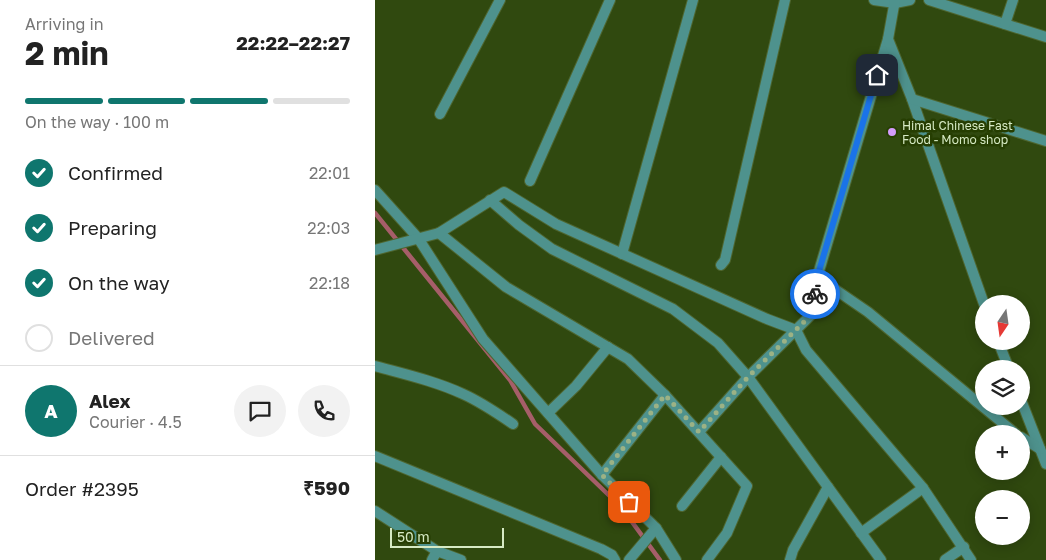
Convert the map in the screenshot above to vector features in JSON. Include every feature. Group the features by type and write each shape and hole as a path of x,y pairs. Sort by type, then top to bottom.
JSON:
{"street":[{"path":"440,114 500,0"},
{"path":"531,182 610,0"},
{"path":"622,254 693,0"},
{"path":"721,265 725,260 785,0"},
{"path":"874,0 895,2 910,0"},
{"path":"929,0 1046,37"},
{"path":"1005,24 1013,0"},
{"path":"699,432 748,377 811,315 817,282 888,39 895,2"},
{"path":"888,39 981,295"},
{"path":"911,99 1046,141"},
{"path":"375,190 418,238 483,338 602,475 656,528 675,560"},
{"path":"375,250 439,233 504,192 556,224 767,319 796,330 806,350 923,488 971,560"},
{"path":"491,200 519,225 552,249 673,309 718,344 748,377 881,560"},
{"path":"439,233 507,286 628,359 665,395 747,486 727,533 707,560"},
{"path":"817,282 833,288 868,312 1006,425"},
{"path":"548,412 576,386 608,347"},
{"path":"375,366 435,383 463,394 483,404 513,424"},
{"path":"602,475 665,395"},
{"path":"1027,415 1046,464"},
{"path":"1030,443 1040,449"},
{"path":"375,456 601,549 615,560"},
{"path":"682,506 721,458"},
{"path":"790,560 793,550 828,487"},
{"path":"861,533 923,488"},
{"path":"375,511 434,556 461,560"},
{"path":"629,560 656,528"},
{"path":"945,560 963,547"}],"waterway":[{"path":"375,213 510,380 535,424 621,507 660,560"}],"way so far":[{"path":"629,502 602,475 665,395 699,432 748,377 811,315 815,294"}],"place":[{"name":"Himal Chinese Fast Food - Momo shop","path":"892,132"}],"route":[{"path":"815,294 819,271 877,75"}]}
